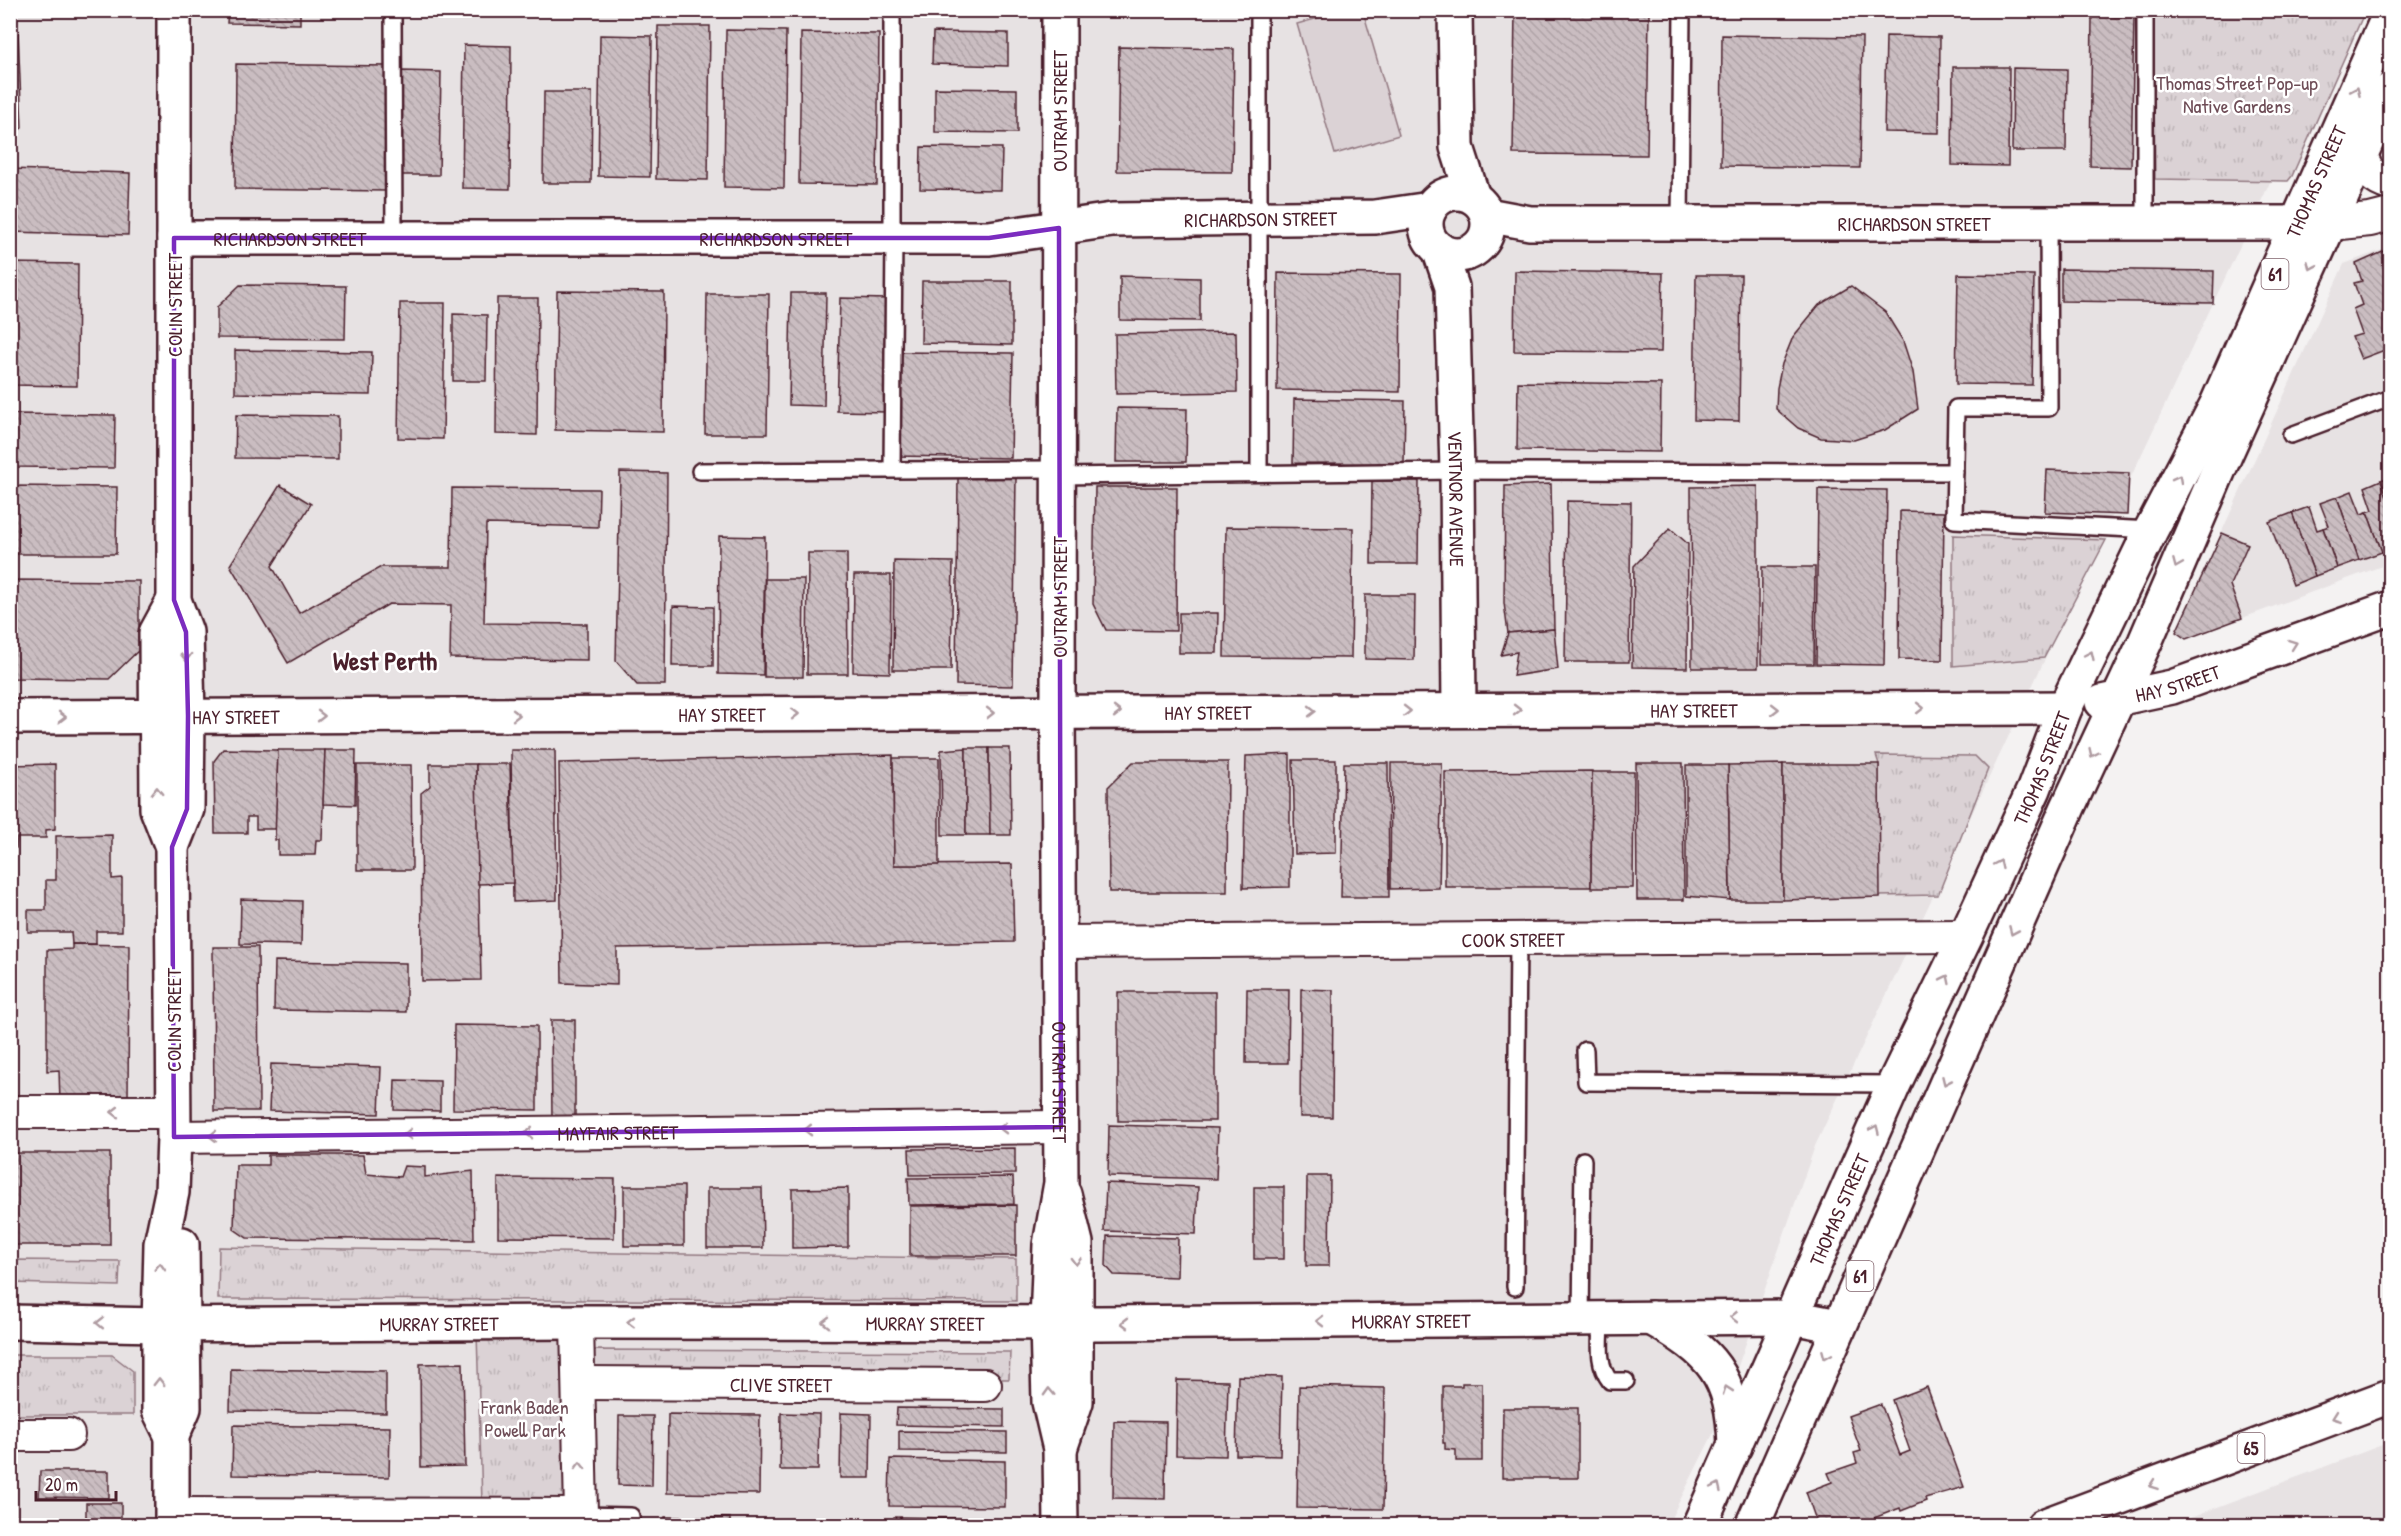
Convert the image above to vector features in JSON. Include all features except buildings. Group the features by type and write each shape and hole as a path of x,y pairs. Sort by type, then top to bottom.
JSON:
{"main road":[{"name":"COLIN STREET","path":"172,1520 172,1436 159,1410 182,1241 172,1192 174,1125 172,847 187,809 173,716 186,632 174,600 174,10"},
{"name":"OUTRAM STREET","path":"1059,10 1058,712 1061,1184 1076,1244 1062,1323 1076,1401 1060,1449 1060,1526"},
{"path":"1452,287 1478,227 1457,147 1455,10"},
{"name":"THOMAS STREET","path":"1752,1526 2067,807 2118,700 2226,453 2391,13"},
{"name":"THOMAS STREET","path":"1699,1526 1894,1084 2034,789 2065,708 2151,530 2217,404 2314,223 2361,156 2391,90"},
{"path":"1457,147 1426,226 1436,246 1456,255 1478,227"},
{"path":"1434,204 1455,192 1478,227"},
{"name":"RICHARDSON STREET","path":"174,238 989,238 1112,220 1375,217 1434,204"},
{"name":"RICHARDSON STREET","path":"1375,217 1436,246"},
{"name":"RICHARDSON STREET","path":"1478,227 1530,224 1680,223 2314,223"},
{"name":"VENTNOR AVENUE","path":"1436,246 1452,287 1457,471 1459,710"},
{"name":"HAY STREET","path":"10,717 2065,708 2118,700 2172,687 2391,608"},
{"name":"MURRAY STREET","path":"10,1322 171,1325 577,1322 1062,1323 1792,1317 1838,1326"},
{"path":"1651,1318 1681,1337 1721,1374 1732,1405 1735,1448"},
{"name":"65","path":"2043,1526 2391,1396"}],"street":[{"path":"2361,156 2372,175 2380,181 2391,184"},
{"path":"2314,223 2370,220 2391,215"},
{"name":"COOK STREET","path":"1060,942 1966,936"},
{"name":"MAYFAIR STREET","path":"10,1112 174,1125 1061,1127"},
{"path":"172,1520 581,1515 577,1322"},
{"name":"CLIVE STREET","path":"579,1383 985,1385"},
{"path":"10,1435 68,1435"}],"lane":[{"path":"393,10 394,238"},
{"path":"892,10 892,469"},
{"path":"1259,10 1259,473"},
{"path":"1680,223 1682,10"},
{"path":"2145,10 2145,223"},
{"path":"2048,223 2049,408 1956,408 1954,520 2151,530"},
{"path":"2290,435 2391,398"},
{"path":"700,471 892,469 1259,473 1955,472"},
{"path":"1515,1287 1518,939"},
{"path":"1585,1050 1586,1082 1894,1084"},
{"path":"1583,1160 1591,1319 1602,1371 1610,1381 1626,1381"},
{"path":"581,1515 631,1516 631,1526"}],"highlighted area":[{"path":"1059,228 1061,1127 174,1137 172,847 187,809 188,716 186,632 174,600 174,238 989,238"}],"shaded area":[{"path":"10,11 2351,11 1815,1146 1717,1426 1667,1526 11,1525"},
{"path":"2390,247 2390,563 2186,639 2176,632 2344,264"},
{"path":"2390,1442 2390,1525 2170,1525"}],"green space":[{"path":"1343,11 1363,11 1399,135 1335,154 1297,24"},
{"name":"Thomas Street Pop-up Native Gardens","path":"2153,11 2365,11 2288,181 2155,179"},
{"path":"1953,535 2106,540 2044,658 1953,666"},
{"path":"1876,755 1975,756 1988,769 1938,895 1876,896 1879,764"},
{"path":"219,1247 1016,1259 1016,1301 218,1299"},
{"path":"11,1260 120,1261 119,1286 11,1283"},
{"name":"Frank Baden Powell Park","path":"477,1333 570,1333 573,1504 482,1503"},
{"path":"591,1350 1010,1352 1009,1379 591,1376"},
{"path":"11,1355 112,1355 133,1371 133,1415 11,1415"}],"district":[{"name":"West Perth","path":"385,660"}]}
